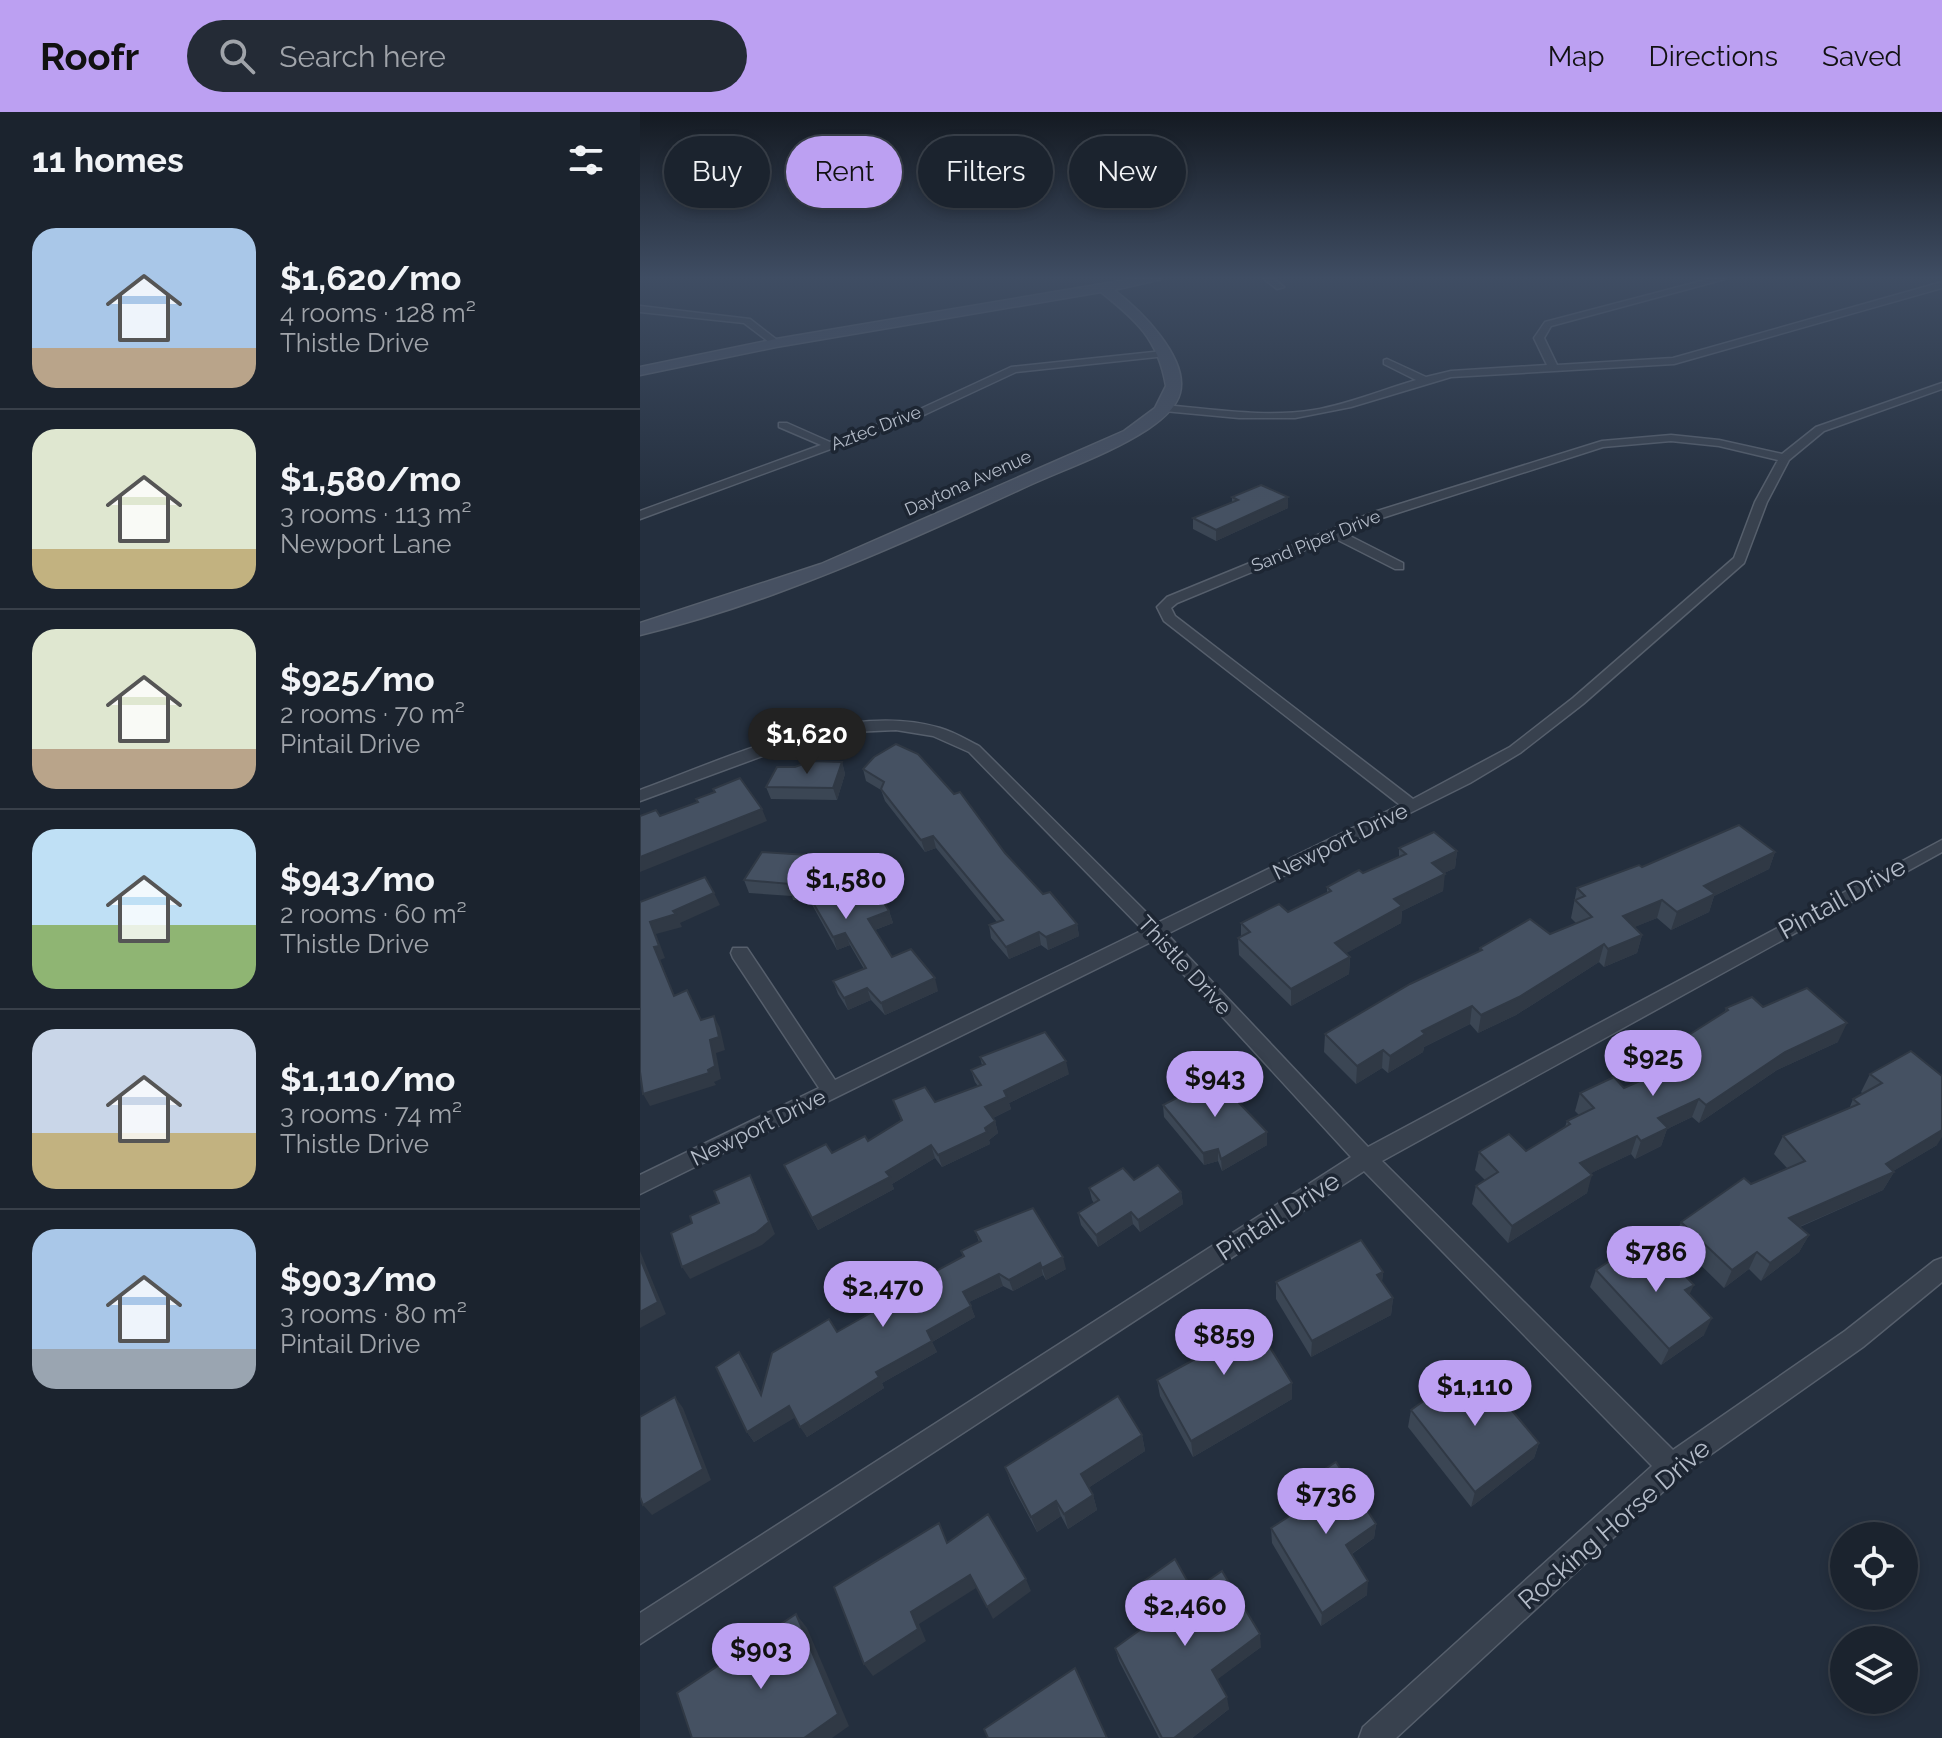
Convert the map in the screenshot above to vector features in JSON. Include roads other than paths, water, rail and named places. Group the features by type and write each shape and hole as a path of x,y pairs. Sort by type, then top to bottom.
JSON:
{"street":[{"path":"640,371 718,355"},
{"name":"Aztec Drive","path":"640,515 922,412 1014,369 1154,355"},
{"path":"1163,355 1174,383 1173,394 1164,408 1289,416 1341,407 1422,379 1475,370 1674,361 1696,355"},
{"path":"1547,355 1553,367"},
{"path":"1387,362 1422,379"},
{"name":"Newport Drive","path":"640,1185 1412,806 1515,750 1578,701 1728,572 1745,551 1761,502 1784,458 1820,429 1942,386"},
{"name":"Daytona Avenue","path":"640,629 734,602 810,573 1129,434 1164,408"},
{"path":"783,425 831,446"},
{"name":"Sand Piper Drive","path":"1412,806 1169,618 1164,611 1172,600 1406,506 1602,444 1652,438 1682,439 1784,458"},
{"path":"1334,533 1399,566"},
{"name":"Thistle Drive","path":"640,796 826,733 895,726 944,733 974,749 1155,932 1366,1159 1671,1467"},
{"name":"Pintail Drive","path":"640,1630 1366,1159 1942,845"},
{"path":"740,953 832,1091"},
{"name":"Rocking Horse Drive","path":"1374,1738 1671,1467 1854,1339 1942,1268"}]}
